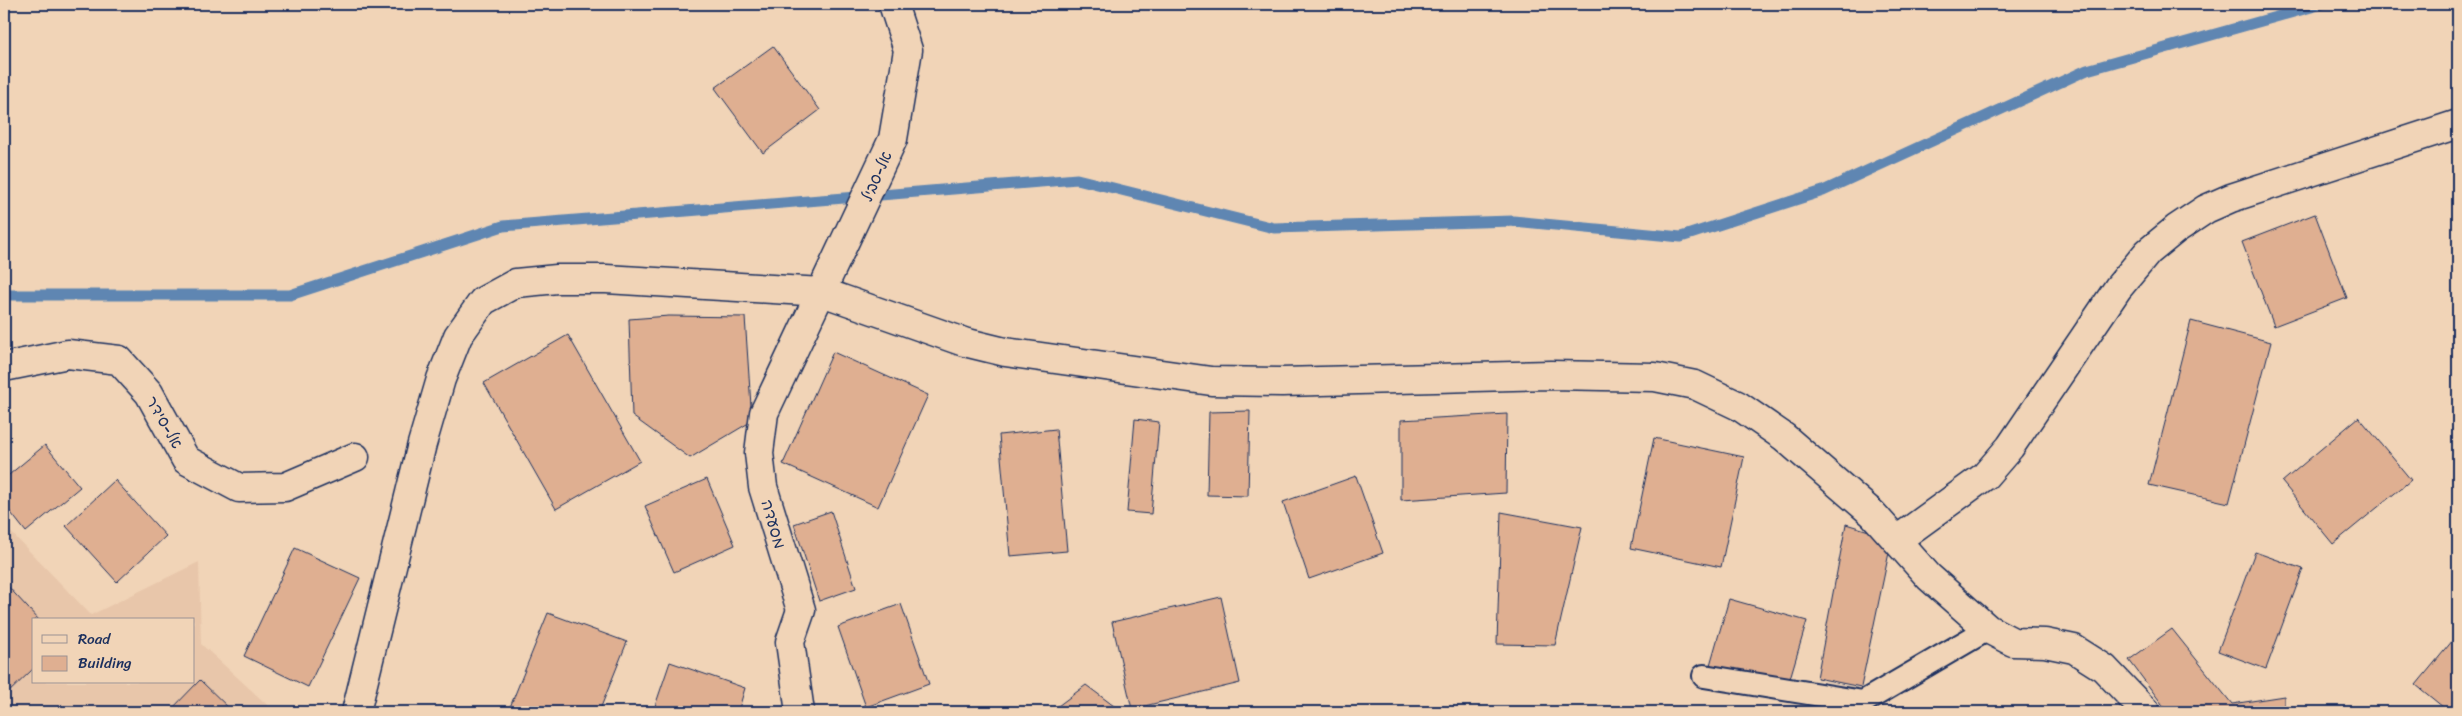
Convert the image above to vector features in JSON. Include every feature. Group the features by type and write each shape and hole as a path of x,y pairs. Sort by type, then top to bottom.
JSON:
{"street":[{"name":"אל-סביל","path":"798,338 822,292 893,139 908,50 893,4"},
{"path":"1897,540 1985,476 2010,447 2118,288 2148,252 2176,229 2206,209 2231,198 2458,124"},
{"path":"356,712 422,444 441,379 458,336 483,301 516,283 557,279 606,279 822,292 972,344 1005,352 1211,381 1282,382 1551,375 1655,377 1695,386 1739,406 1784,437 1874,514 1929,577 1988,629 2014,642 2045,643 2074,649 2104,668 2146,712"},
{"name":"מסעדה","path":"798,338 764,413 759,453 763,487 801,610 790,642 800,712"},
{"name":"אל-סידר","path":"4,366 68,354 119,360 149,393 186,460 239,488 285,487 354,457"}],"lane":[{"path":"1704,676 1862,702 1988,629"}],"shaded area":[{"path":"4,525 91,615 199,562 201,644 275,712 4,712"}],"building":[{"path":"773,46 820,110 763,153 715,88"},
{"path":"2315,214 2347,298 2274,326 2242,242"},
{"path":"669,316 745,317 752,421 690,458 632,416 629,319"},
{"path":"2191,321 2271,342 2229,503 2149,485"},
{"path":"568,335 640,461 556,509 484,383"},
{"path":"833,352 928,395 878,507 783,464"},
{"path":"1250,411 1248,496 1207,495 1209,412"},
{"path":"1507,414 1506,493 1401,500 1401,420"},
{"path":"2359,417 2411,480 2333,544 2282,482"},
{"path":"1135,419 1159,422 1151,514 1127,512"},
{"path":"1056,429 1067,551 1010,556 999,435"},
{"path":"1654,438 1744,457 1721,567 1631,548"},
{"path":"45,445 80,487 26,532 4,504 4,479"},
{"path":"1356,476 1383,553 1309,579 1283,502"},
{"path":"707,479 735,545 674,572 645,506"},
{"path":"115,480 166,536 117,582 66,526"},
{"path":"831,511 856,588 819,601 794,524"},
{"path":"1501,512 1582,527 1555,645 1497,644"},
{"path":"1846,524 1892,538 1861,687 1817,678"},
{"path":"295,548 360,578 308,687 244,656"},
{"path":"2255,552 2303,569 2266,669 2218,651"},
{"path":"4,582 37,618 32,618 32,670 4,697"},
{"path":"1221,597 1240,683 1132,709 1112,622"},
{"path":"1729,599 1807,621 1788,685 1710,665"},
{"path":"901,604 929,684 866,707 838,627"},
{"path":"548,613 627,642 599,712 508,712"},
{"path":"2172,629 2232,704 2284,696 2284,712 2168,712 2129,660"},
{"path":"2458,634 2458,712 2449,712 2416,685"},
{"path":"670,662 745,688 738,712 653,712"},
{"path":"200,680 233,712 169,712"},
{"path":"1086,685 1122,712 1061,712 1058,706"}],"waterway":[{"path":"4,295 290,295 503,226 1077,179 1274,228 1513,221 1681,237 1823,191 2087,70 2322,4"}]}
